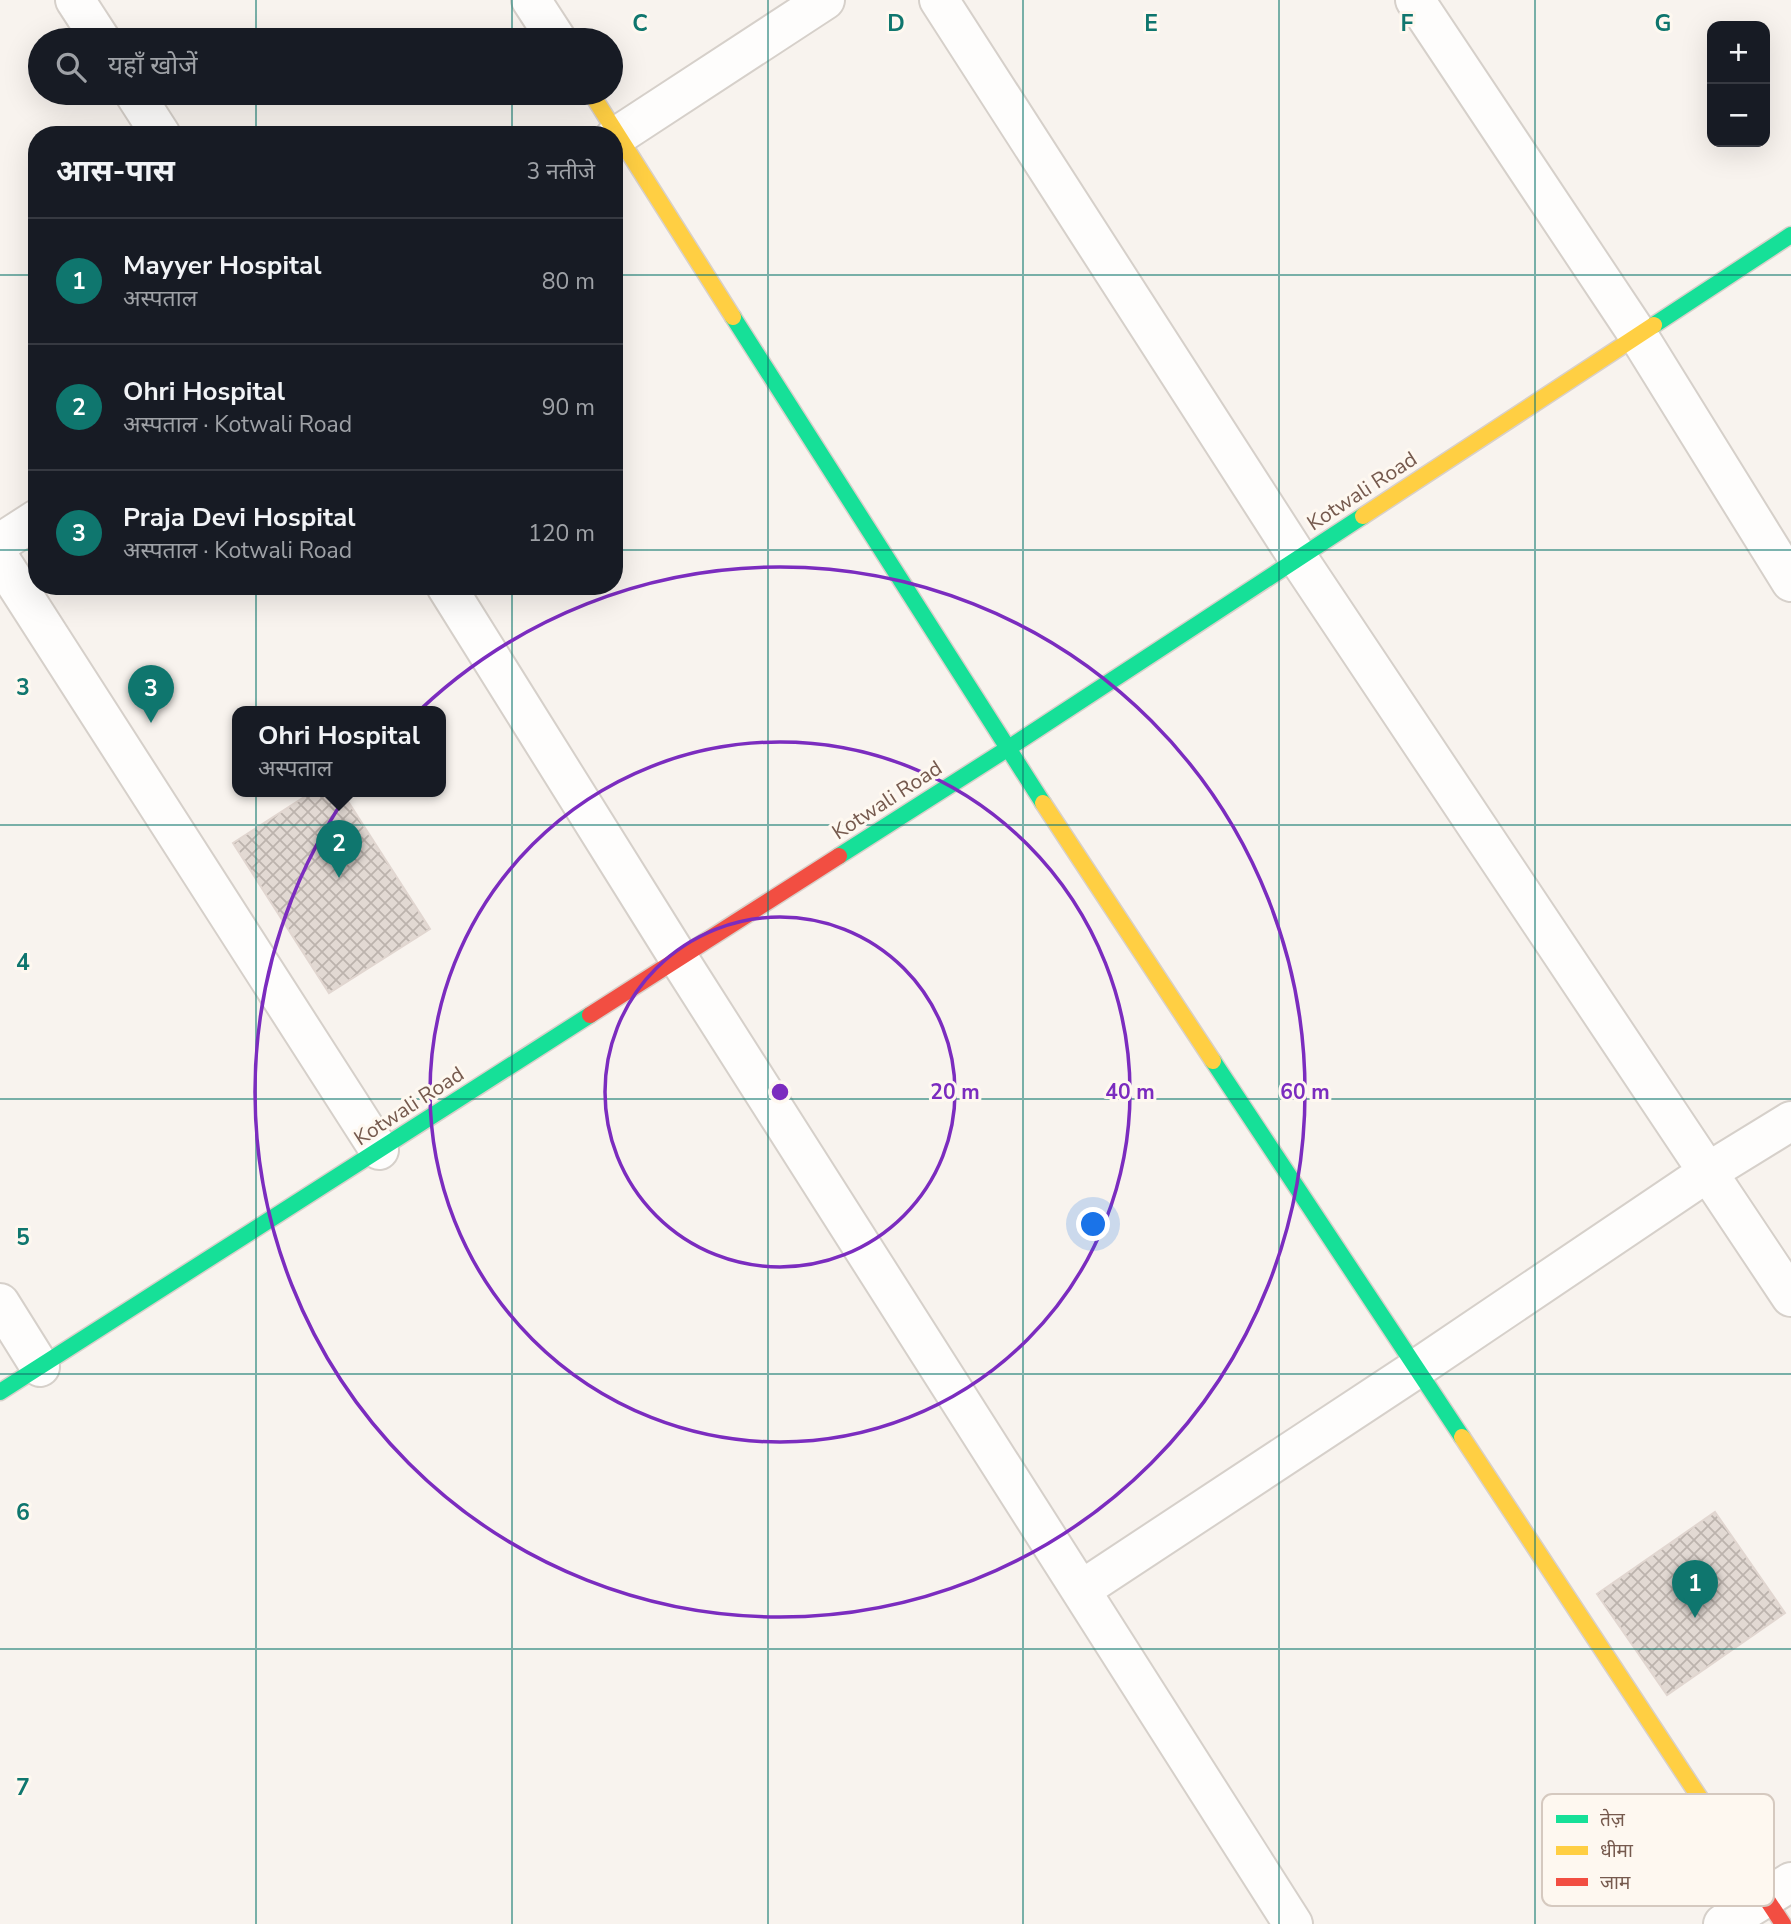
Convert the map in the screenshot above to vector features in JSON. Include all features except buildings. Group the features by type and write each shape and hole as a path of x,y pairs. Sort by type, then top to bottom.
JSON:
{"street":[{"path":"75,0 93,28"},
{"path":"531,0 549,28"},
{"path":"623,132 825,0"},
{"path":"939,0 1298,558 1791,1297"},
{"path":"1415,0 1638,335 1791,582"},
{"path":"142,105 155,126"},
{"path":"598,105 610,126"},
{"path":"623,148 1007,749 1416,1369 1707,1794"},
{"name":"Kotwali Road","path":"0,1392 1007,749 1791,235"},
{"path":"0,543 28,525"},
{"path":"0,559 379,1150"},
{"path":"452,595 679,959 1293,1924"},
{"path":"1081,1590 1416,1369 1707,1172 1791,1121"},
{"path":"0,1303 40,1367"},
{"path":"1723,1924 1768,1906"}],"traffic: fast":[{"path":"1654,325 1791,235"},
{"path":"733,317 1043,803"},
{"path":"839,856 1363,516"},
{"path":"0,1392 590,1015"},
{"path":"1213,1061 1462,1437"}],"traffic: slow":[{"path":"599,105 612,126"},
{"path":"623,143 733,317"},
{"path":"1363,516 1654,325"},
{"path":"1043,803 1213,1061"},
{"path":"1462,1437 1697,1794"}],"traffic: jam":[{"path":"590,1015 839,856"},
{"path":"1771,1906 1783,1924"}],"place":[{"name":"Praja Devi Hospital","path":"151,723"},
{"name":"Ohri Hospital","path":"339,878"},
{"name":"Mayyer Hospital","path":"1695,1618"}]}
